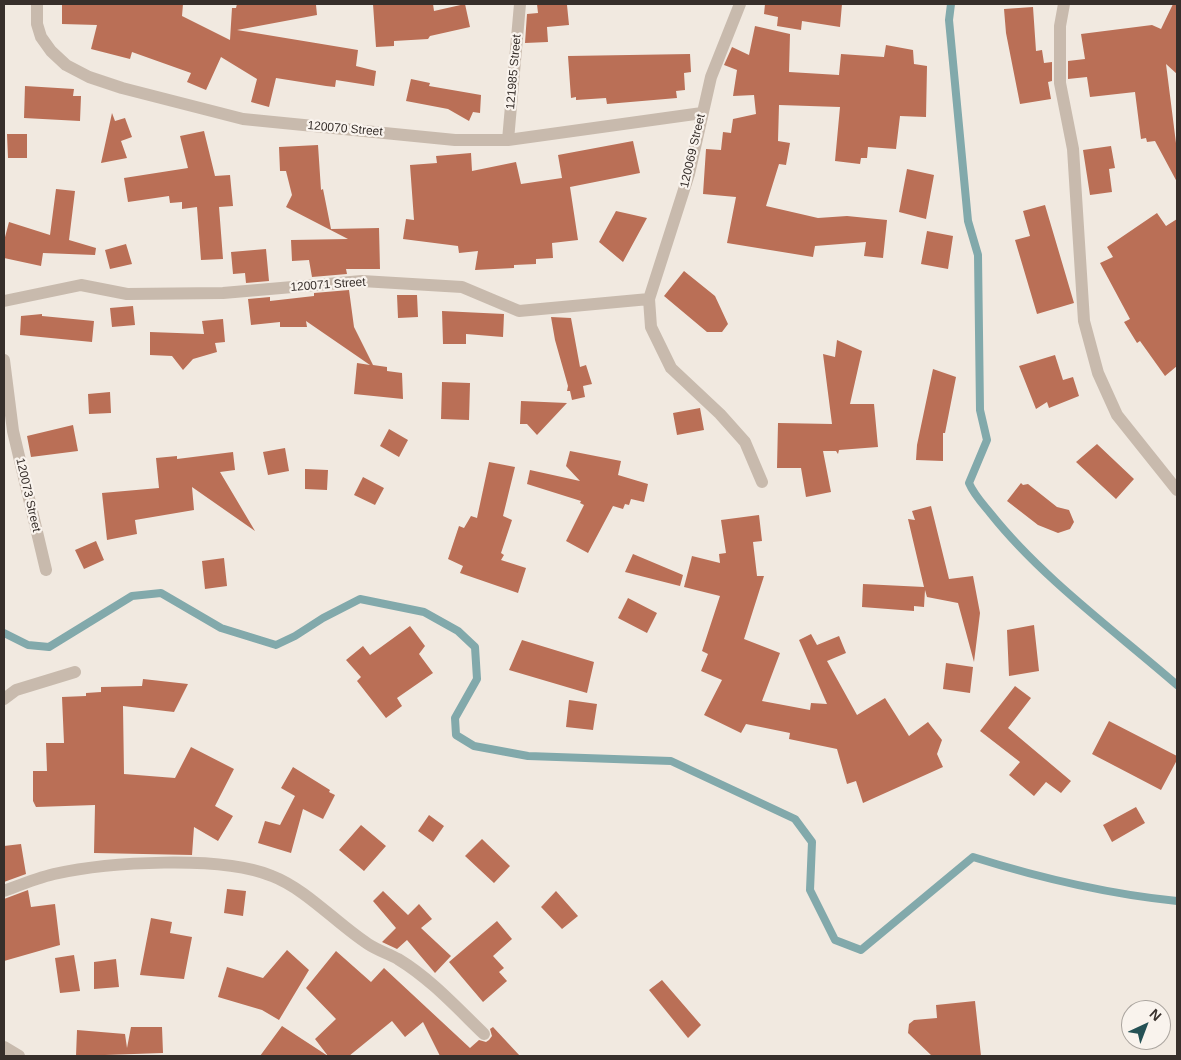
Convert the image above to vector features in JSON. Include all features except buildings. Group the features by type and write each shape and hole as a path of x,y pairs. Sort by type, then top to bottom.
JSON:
{"street":[{"name":"120070 Street","path":"37,4 37,24 41,37 51,51 66,65 89,77 122,88 243,119 455,140 508,140 702,113"},
{"name":"121985 Street","path":"508,140 520,4"},
{"name":"120069 Street","path":"649,299 689,174 711,76 740,4"},
{"path":"1064,4 1060,26 1060,83 1073,149 1084,321 1098,373 1117,415 1177,490"},
{"name":"120071 Street","path":"4,301 81,285 127,294 223,293 362,281 462,287 520,312 649,299"},
{"path":"649,299 651,327 671,368 720,414 744,442 762,482"},
{"name":"120073 Street","path":"4,360 13,431 46,570"},
{"path":"4,699 16,690 75,672"},
{"path":"4,891 53,874 104,865 212,864 244,868 272,876 296,888 369,945 399,960 426,979 448,997 484,1034"},
{"path":"4,1047 19,1056"}],"waterway":[{"path":"951,4 949,20 968,221 978,255 980,410 987,440 969,483 973,492 1011,538 1033,560 1080,603 1177,685"},
{"path":"4,633 28,645 49,647 132,596 161,593 221,628 276,645 360,599 424,612 458,631 475,647 477,679 455,718 456,735 474,746 528,756 671,761 795,819 812,842 810,890 835,940 861,950 973,857 1023,872 1074,884 1125,894 1177,901"}]}
